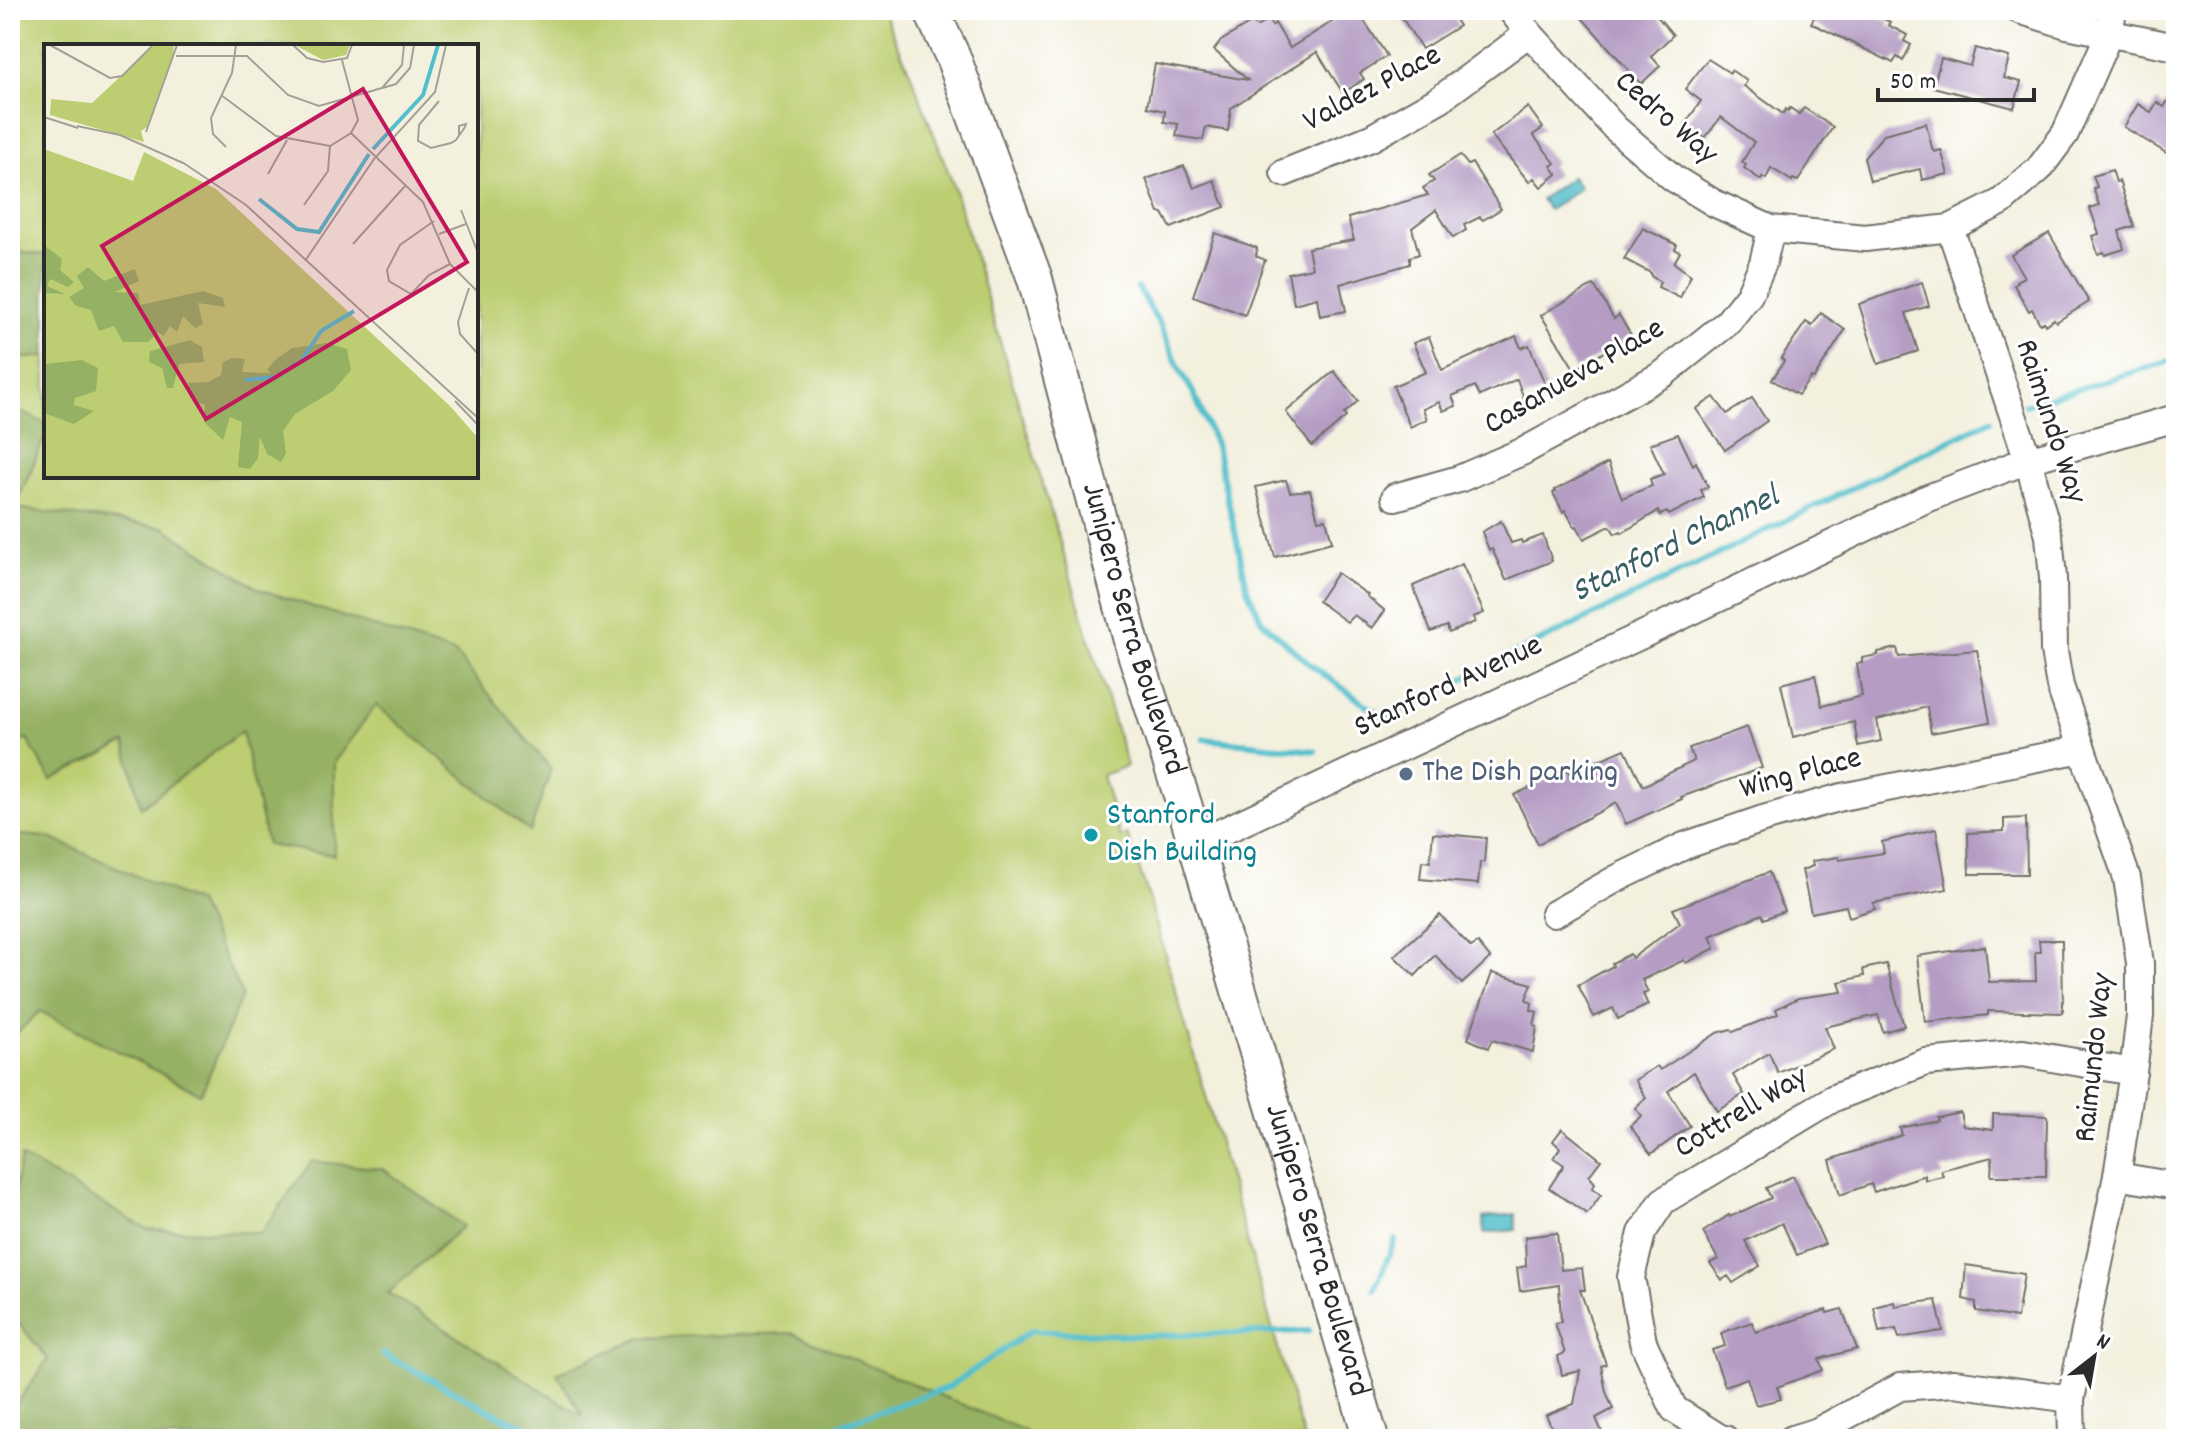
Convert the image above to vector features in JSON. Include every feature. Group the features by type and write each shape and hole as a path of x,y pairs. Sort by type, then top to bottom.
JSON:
{"main road":[{"name":"Junipero Serra Boulevard","path":"931,10 953,57 1035,279 1132,644 1196,844 1371,1439"}],"street":[{"name":"Cedro Way","path":"1511,10 1615,128 1673,178 1714,203 1771,229 1865,238 1950,228 2001,202 2039,169 2065,134 2111,22"},
{"path":"2019,10 2067,25 2111,22 2176,47"},
{"name":"Valdez Place","path":"1284,173 1371,138 1440,99 1529,33"},
{"name":"Raimundo Way","path":"1950,228 2028,460 2049,536 2054,651 2060,686 2127,878 2140,963 2140,1016 2133,1072 2117,1176 2071,1399 2072,1439"},
{"name":"Casanueva Place","path":"1395,497 1459,479 1524,451 1663,374 1727,323 1749,295 1763,263 1771,229"},
{"name":"Stanford Avenue","path":"1196,844 1928,498 2028,460 2176,418"},
{"name":"Wing Place","path":"1554,914 1684,846 1763,819 1842,797 2082,749"},
{"name":"Cottrell Way","path":"1725,1439 1674,1409 1643,1342 1631,1277 1642,1233 1663,1201 1834,1098 1926,1062 2023,1053 2133,1072"},
{"path":"2117,1176 2176,1186"},
{"path":"1792,1439 1818,1431 1900,1387 1954,1383 2071,1399"}],"green space":[{"path":"10,10 882,10 910,72 953,184 1127,766 1102,775 1120,837 1127,834 1147,891 1304,1439 10,1439"},
{"path":"10,251 44,255 44,356 10,360"},
{"path":"10,406 44,423 44,439 15,508 163,527 259,589 455,653 551,769 530,832 376,705 334,762 334,855 267,845 242,731 141,807 125,743 51,780 27,739 10,743"},
{"path":"10,834 48,837 198,903 242,995 201,1094 40,1011 10,1040"},
{"path":"21,1157 147,1229 261,1233 312,1161 383,1169 463,1226 388,1293 583,1416 557,1373 641,1338 792,1333 1023,1430 1031,1439 10,1439 10,1413 48,1359 10,1313 10,1213"}],"water":[{"path":"1572,177 1580,188 1549,210 1541,199"},
{"path":"1515,1214 1516,1230 1484,1233 1483,1218"}],"building":[{"path":"1333,10 1357,10 1387,56 1360,73 1364,79 1343,93 1317,52 1231,108 1228,131 1206,127 1203,140 1176,136 1178,124 1164,122 1165,111 1147,107 1155,64 1248,80 1214,50 1221,41 1252,22 1257,27 1268,19 1272,26 1275,23 1290,48 1338,18"},
{"path":"1397,10 1449,10 1459,26 1422,49"},
{"path":"1575,10 1652,10 1673,35 1651,56 1660,66 1641,84"},
{"path":"1818,10 1866,10 1907,35 1904,41 1911,45 1903,61 1897,57 1893,63 1811,23"},
{"path":"1975,48 2009,57 2004,78 2021,82 2014,108 1933,87 1941,58 1970,66"},
{"path":"1708,59 1747,81 1744,86 1783,114 1790,108 1799,114 1804,108 1833,127 1798,181 1792,181 1771,168 1766,179 1762,177 1761,180 1744,168 1746,165 1742,162 1754,142 1721,117 1705,138 1685,124 1701,101 1685,89"},
{"path":"2176,88 2176,159 2124,127 2138,104 2151,112 2157,102 2164,107"},
{"path":"1528,107 1543,128 1533,135 1555,163 1551,166 1557,174 1541,187 1534,178 1529,182 1491,135"},
{"path":"1926,123 1932,148 1934,152 1941,150 1948,174 1922,180 1920,169 1870,181 1864,158 1884,134"},
{"path":"1460,155 1468,165 1472,163 1501,209 1483,220 1480,217 1464,225 1466,230 1453,238 1436,210 1412,228 1419,254 1410,257 1410,264 1340,284 1346,311 1320,316 1317,298 1294,304 1288,273 1312,268 1308,248 1354,240 1348,218 1428,195 1423,188 1434,181 1429,175"},
{"path":"1184,166 1194,188 1214,180 1225,207 1171,228 1163,213 1159,213 1146,179"},
{"path":"2112,170 2116,182 2119,181 2134,226 2119,231 2124,249 2105,255 2104,252 2098,254 2092,236 2099,234 2090,208 2099,205 2093,188 2097,187 2093,176"},
{"path":"1643,228 1677,245 1675,249 1680,252 1674,263 1691,275 1680,298 1658,287 1660,282 1651,273 1624,259"},
{"path":"1215,233 1257,248 1256,256 1265,260 1245,315 1193,296"},
{"path":"2049,233 2089,302 2056,322 2054,319 2045,325 2044,322 2040,324 2032,309 2029,311 2014,285 2024,277 2011,255"},
{"path":"1922,282 1929,306 1906,313 1918,351 1878,364 1859,304"},
{"path":"1594,285 1614,319 1619,315 1631,335 1575,370 1541,315"},
{"path":"1821,313 1845,330 1814,378 1811,377 1798,395 1772,380 1784,361 1781,358 1806,322 1812,326"},
{"path":"1516,336 1521,348 1529,345 1547,389 1524,399 1517,379 1480,396 1475,386 1452,396 1456,406 1443,411 1439,402 1423,409 1427,419 1410,427 1393,386 1426,372 1413,343 1429,337 1442,370"},
{"path":"1334,371 1358,401 1344,414 1346,417 1312,446 1286,412"},
{"path":"1714,397 1727,414 1752,398 1767,421 1725,450 1696,409"},
{"path":"1678,434 1708,487 1701,490 1704,497 1669,515 1667,512 1660,515 1658,511 1622,533 1615,534 1610,526 1584,539 1565,510 1563,512 1553,493 1555,490 1608,463 1622,498 1652,486 1650,479 1664,474 1650,444"},
{"path":"1286,480 1290,492 1310,490 1318,520 1326,519 1332,542 1275,557 1256,487"},
{"path":"1501,521 1511,543 1521,540 1522,543 1543,535 1552,561 1506,580 1482,532"},
{"path":"1462,564 1484,613 1473,617 1475,622 1449,633 1447,626 1431,632 1413,586"},
{"path":"1337,573 1385,611 1372,628 1354,615 1347,622 1318,601"},
{"path":"1897,648 1899,657 1977,650 1990,722 1931,733 1927,707 1877,720 1881,741 1858,746 1854,722 1793,737 1781,684 1815,675 1822,706 1862,696 1857,664 1862,663 1862,658"},
{"path":"1747,727 1762,768 1681,797 1626,824 1616,803 1538,844 1514,795 1567,770 1569,773 1625,749 1643,786 1694,761 1689,748"},
{"path":"2026,818 2027,874 1969,874 1968,833 2004,831 2004,819"},
{"path":"1936,829 1947,889 1873,903 1875,909 1849,917 1846,906 1811,913 1802,870 1813,866 1812,861 1884,853 1882,842"},
{"path":"1433,833 1486,838 1478,884 1420,879 1422,861 1430,862"},
{"path":"1769,872 1784,911 1764,919 1762,914 1710,936 1715,948 1642,980 1648,992 1643,994 1648,1005 1618,1019 1613,1008 1594,1017 1578,985 1630,954 1632,958 1680,923 1673,909"},
{"path":"1440,915 1471,947 1478,943 1490,958 1462,984 1435,955 1415,976 1394,956"},
{"path":"2039,940 2062,940 2063,1013 1988,1011 1988,1015 1925,1022 1917,956 1985,946 1989,982 2036,981 2035,952 2040,952"},
{"path":"1886,964 1904,1026 1883,1032 1878,1015 1825,1027 1834,1049 1778,1073 1769,1053 1733,1075 1744,1094 1717,1111 1694,1072 1668,1091 1690,1126 1651,1154 1630,1126 1641,1116 1635,1108 1646,1098 1635,1080 1657,1066 1660,1070 1717,1033 1731,1029 1733,1032 1778,1014 1776,1009 1798,998 1842,992 1839,982 1864,976 1863,969"},
{"path":"1492,973 1532,984 1526,999 1532,1003 1531,1010 1537,1012 1533,1052 1492,1040 1488,1048 1468,1039"},
{"path":"1960,1112 1963,1126 1993,1130 1993,1114 2047,1116 2046,1176 1991,1176 1992,1157 1941,1170 1943,1176 1925,1180 1925,1175 1874,1192 1871,1184 1840,1195 1830,1160 1902,1135 1900,1128"},
{"path":"1562,1129 1601,1160 1589,1176 1595,1183 1592,1188 1601,1195 1587,1214 1549,1188 1564,1165 1554,1158 1560,1148 1553,1141"},
{"path":"1793,1176 1825,1244 1797,1255 1782,1223 1745,1241 1760,1266 1733,1283 1728,1276 1722,1280 1710,1263 1718,1259 1703,1232 1729,1215 1771,1198 1766,1188"},
{"path":"1557,1233 1561,1270 1582,1268 1585,1290 1580,1290 1606,1364 1601,1366 1613,1409 1596,1418 1605,1439 1557,1439 1546,1415 1574,1404 1580,1371 1562,1375 1558,1356 1565,1353 1555,1323 1561,1322 1559,1285 1520,1291 1517,1268 1526,1266 1525,1237"},
{"path":"1966,1265 2024,1274 2017,1318 1976,1311 1976,1302 1963,1299"},
{"path":"1936,1300 1943,1331 1899,1338 1896,1329 1879,1332 1874,1307 1894,1302 1895,1306"},
{"path":"1842,1309 1857,1349 1819,1359 1823,1370 1777,1387 1781,1399 1756,1405 1747,1378 1725,1386 1712,1350 1725,1346 1721,1333 1752,1322 1756,1332 1826,1310 1827,1313"}],"waterway":[{"name":"Stanford Channel","path":"1138,288 1160,325 1216,446 1248,591 1262,621 1308,663 1384,718 1991,420"},
{"name":"Stanford Channel","path":"2025,405 2176,359"},
{"name":"Stanford Channel","path":"1204,739 1315,751"},
{"path":"1375,1290 1395,1240"},
{"path":"800,1439 949,1387 1032,1330 1141,1336 1309,1331"},
{"path":"383,1354 502,1417 557,1439"}],"place":[{"name":"The Dish parking","path":"1406,774"},
{"name":"Stanford Dish Building","path":"1091,835"}]}
